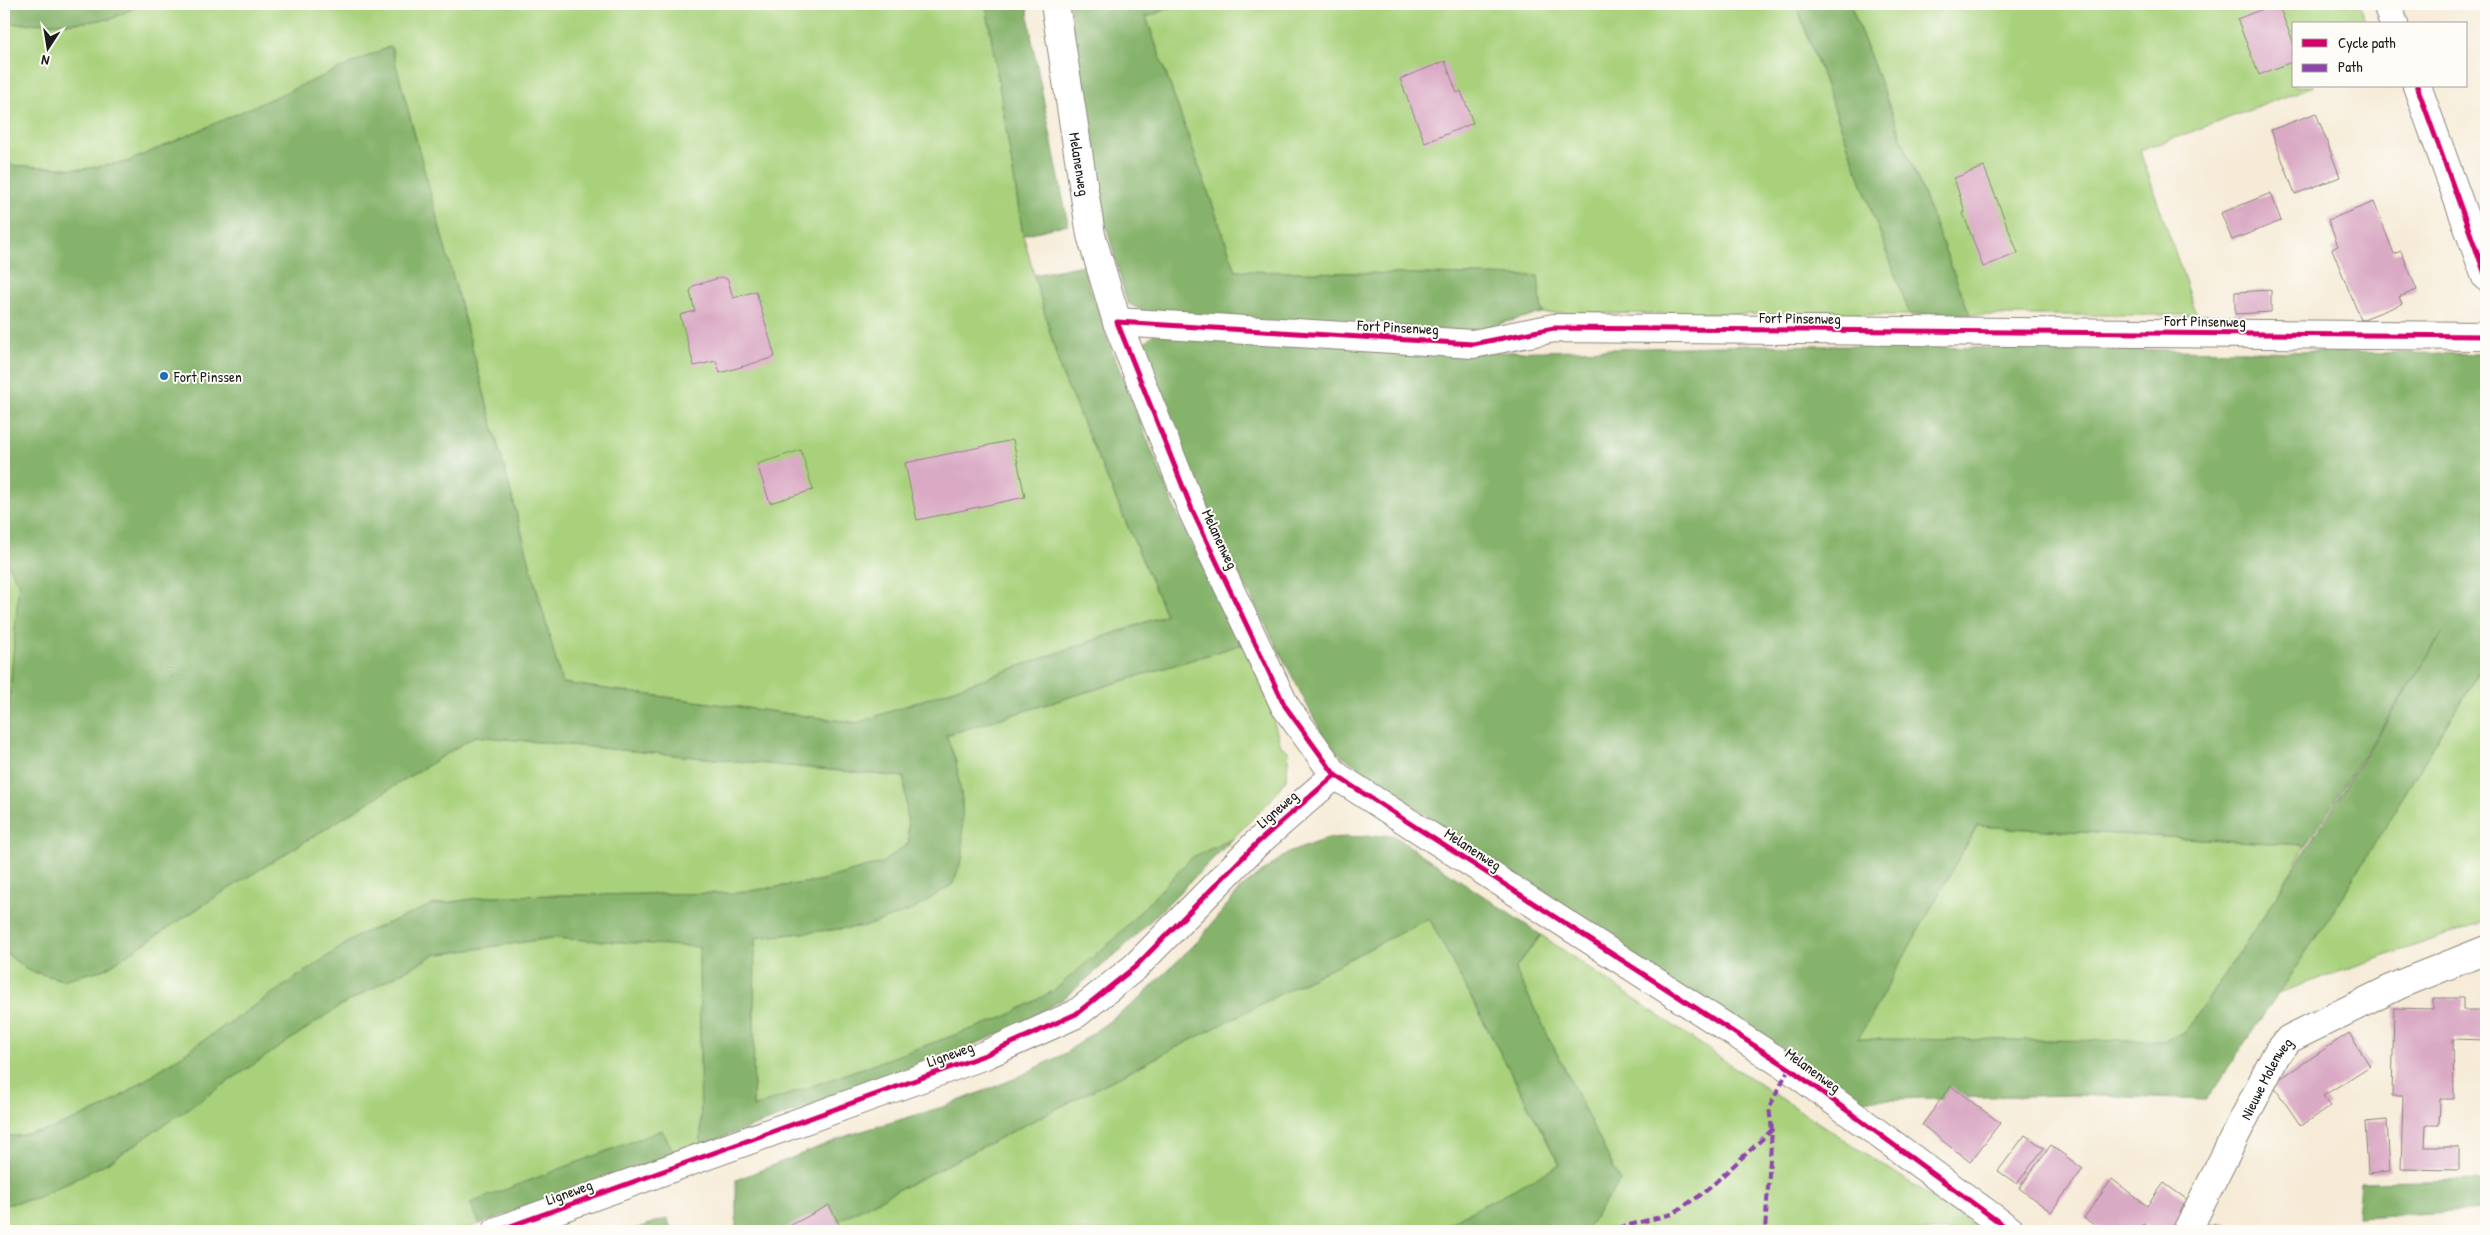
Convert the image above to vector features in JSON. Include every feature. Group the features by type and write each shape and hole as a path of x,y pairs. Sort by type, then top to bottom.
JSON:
{"street":[{"name":"Melanenweg","path":"1055,4 1091,235 1116,322 1193,512 1285,706 1335,774 1789,1068 2011,1231"},
{"path":"2387,4 2393,22"},
{"path":"2418,88 2486,277"},
{"name":"Fort Pinsenweg","path":"1116,322 1473,344 1554,328 2486,336"},
{"name":"Ligneweg","path":"496,1231 985,1055 1076,1014 1135,967 1256,844 1335,774"},
{"name":"Nieuwe Molenweg","path":"2187,1231 2276,1055 2289,1039 2401,984 2486,950"}],"green space":[{"path":"4,4 142,4 111,19 75,23 4,24"},
{"path":"142,4 986,4 1023,235 1061,372 1166,615 857,723 562,683 391,47 127,162 82,169 4,165 4,24 75,23 111,19"},
{"path":"986,4 1027,4 1032,41 1068,224 1023,235"},
{"path":"1069,4 1181,4 1146,17 1236,271 1538,276 1542,313 1470,331 1151,315 1127,303 1103,213 1084,123"},
{"path":"1181,4 1796,4 1910,315 1542,313 1538,276 1236,271 1146,17"},
{"path":"1796,4 1850,4 1970,315 1910,315"},
{"path":"1850,4 2359,4 2365,22 2292,22 2292,88 2309,88 2140,151 2197,315 1970,315"},
{"path":"391,46 562,683 857,723 1166,615 1061,372 1034,275 1082,265 1110,346 1179,519 1243,644 946,735 956,761 962,799 963,856 953,884 915,909 867,926 755,938 753,1107 1005,1017 1053,991 1113,940 1192,857 1233,839 1125,946 1063,999 1015,1027 941,1059 701,1145 699,947 552,938 434,955 340,1006 109,1162 36,1198 4,1205 4,1135 16,1136 52,1129 105,1107 359,935 432,905 492,896 736,893 818,881 882,863 909,843 904,777 475,736 217,896 105,969 63,980 27,970 5,952 4,763 19,584 4,558 4,165 82,169 127,162"},
{"path":"1153,334 1472,353 1752,345 2486,354 2486,660 2331,915 2206,1100 2072,1095 1846,1100 1695,1001 1328,745 1206,511 1140,347","holes":["2443,632 2276,897 2187,1031 2164,1041 1858,1039 1977,826 2306,845"]},
{"path":"4,558 19,583 4,763"},
{"path":"1243,644 1263,686 1281,746 1289,752 1286,779 1270,801 1125,946 1063,999 753,1108 755,938 867,926 956,761 946,735"},
{"path":"2486,660 2486,921 2278,993 2331,915"},
{"path":"475,736 904,777 909,843 882,863 818,881 736,893 492,896 432,905 359,935 105,1107 52,1129 16,1136 4,1135 4,947 5,952 27,970 62,980 105,969 217,896"},
{"path":"1977,826 2306,845 2276,897 2187,1031 2164,1041 1857,1039"},
{"path":"1393,835 1541,935 1515,969 1620,1181 1585,1231 1434,1231 1560,1165 1429,918 818,1231 736,1231 736,1180 849,1135 946,1106 1014,1079 1064,1054 1137,1001 1198,941 1241,888 1288,853 1328,838"},
{"path":"1429,918 1560,1166 1434,1231 818,1231"},
{"path":"1541,935 1750,1078 1984,1231 1585,1231 1620,1181 1515,969"},
{"path":"552,938 699,946 701,1145 460,1231 4,1231 4,1205 36,1198 109,1162 340,1006 434,955"},
{"path":"662,1130 675,1154 480,1224 470,1203"},
{"path":"2486,1180 2486,1210 2358,1217 2361,1182"},
{"path":"668,1218 671,1231 629,1231"}],"building":[{"path":"2278,4 2292,39 2292,62 2259,75 2237,19"},
{"path":"1445,61 1457,93 1461,91 1473,123 1425,143 1400,79"},
{"path":"2316,113 2340,177 2295,194 2271,130"},
{"path":"1984,167 2018,253 1983,267 1963,213 1965,212 1954,178"},
{"path":"2271,193 2281,221 2232,240 2221,213"},
{"path":"2374,202 2394,254 2401,251 2417,290 2399,297 2402,304 2361,320 2332,249 2338,246 2328,220"},
{"path":"722,277 728,280 733,298 756,291 775,357 720,373 716,361 694,366 680,315 695,311 690,292 693,286"},
{"path":"2271,290 2271,312 2235,314 2235,292"},
{"path":"1013,440 1025,497 917,520 905,463"},
{"path":"801,450 813,490 770,503 757,464"},
{"path":"2433,998 2463,998 2463,1010 2486,1010 2486,1040 2453,1039 2454,1099 2440,1099 2439,1125 2426,1125 2425,1147 2459,1147 2459,1170 2401,1169 2403,1096 2392,1096 2394,1008 2433,1009"},
{"path":"2349,1033 2370,1066 2323,1096 2331,1106 2301,1126 2272,1084"},
{"path":"1951,1086 2000,1123 1970,1162 1922,1125"},
{"path":"2387,1120 2390,1171 2368,1173 2365,1122"},
{"path":"2025,1135 2044,1148 2017,1184 1998,1171"},
{"path":"2051,1145 2083,1169 2051,1212 2019,1188"},
{"path":"2112,1179 2147,1206 2164,1183 2189,1201 2175,1231 2154,1231 2144,1224 2139,1231 2103,1231 2084,1218"},
{"path":"829,1205 840,1226 829,1231 780,1231"},
{"path":"2214,1223 2231,1231 2210,1231"}],"marked path":[{"path":"1772,1130 1769,1108 1789,1068"},
{"path":"1606,1231 1672,1214 1705,1192 1772,1130 1765,1231"}],"cycle path":[{"path":"2418,88 2486,277"},
{"path":"2011,1231 1789,1068 1335,775 1285,706 1193,512 1117,322 1473,344 1554,328 2486,336"},
{"path":"497,1231 985,1055 1076,1014 1135,967 1256,844 1335,775"}],"place":[{"name":"Fort Pinssen","path":"164,376"}]}
